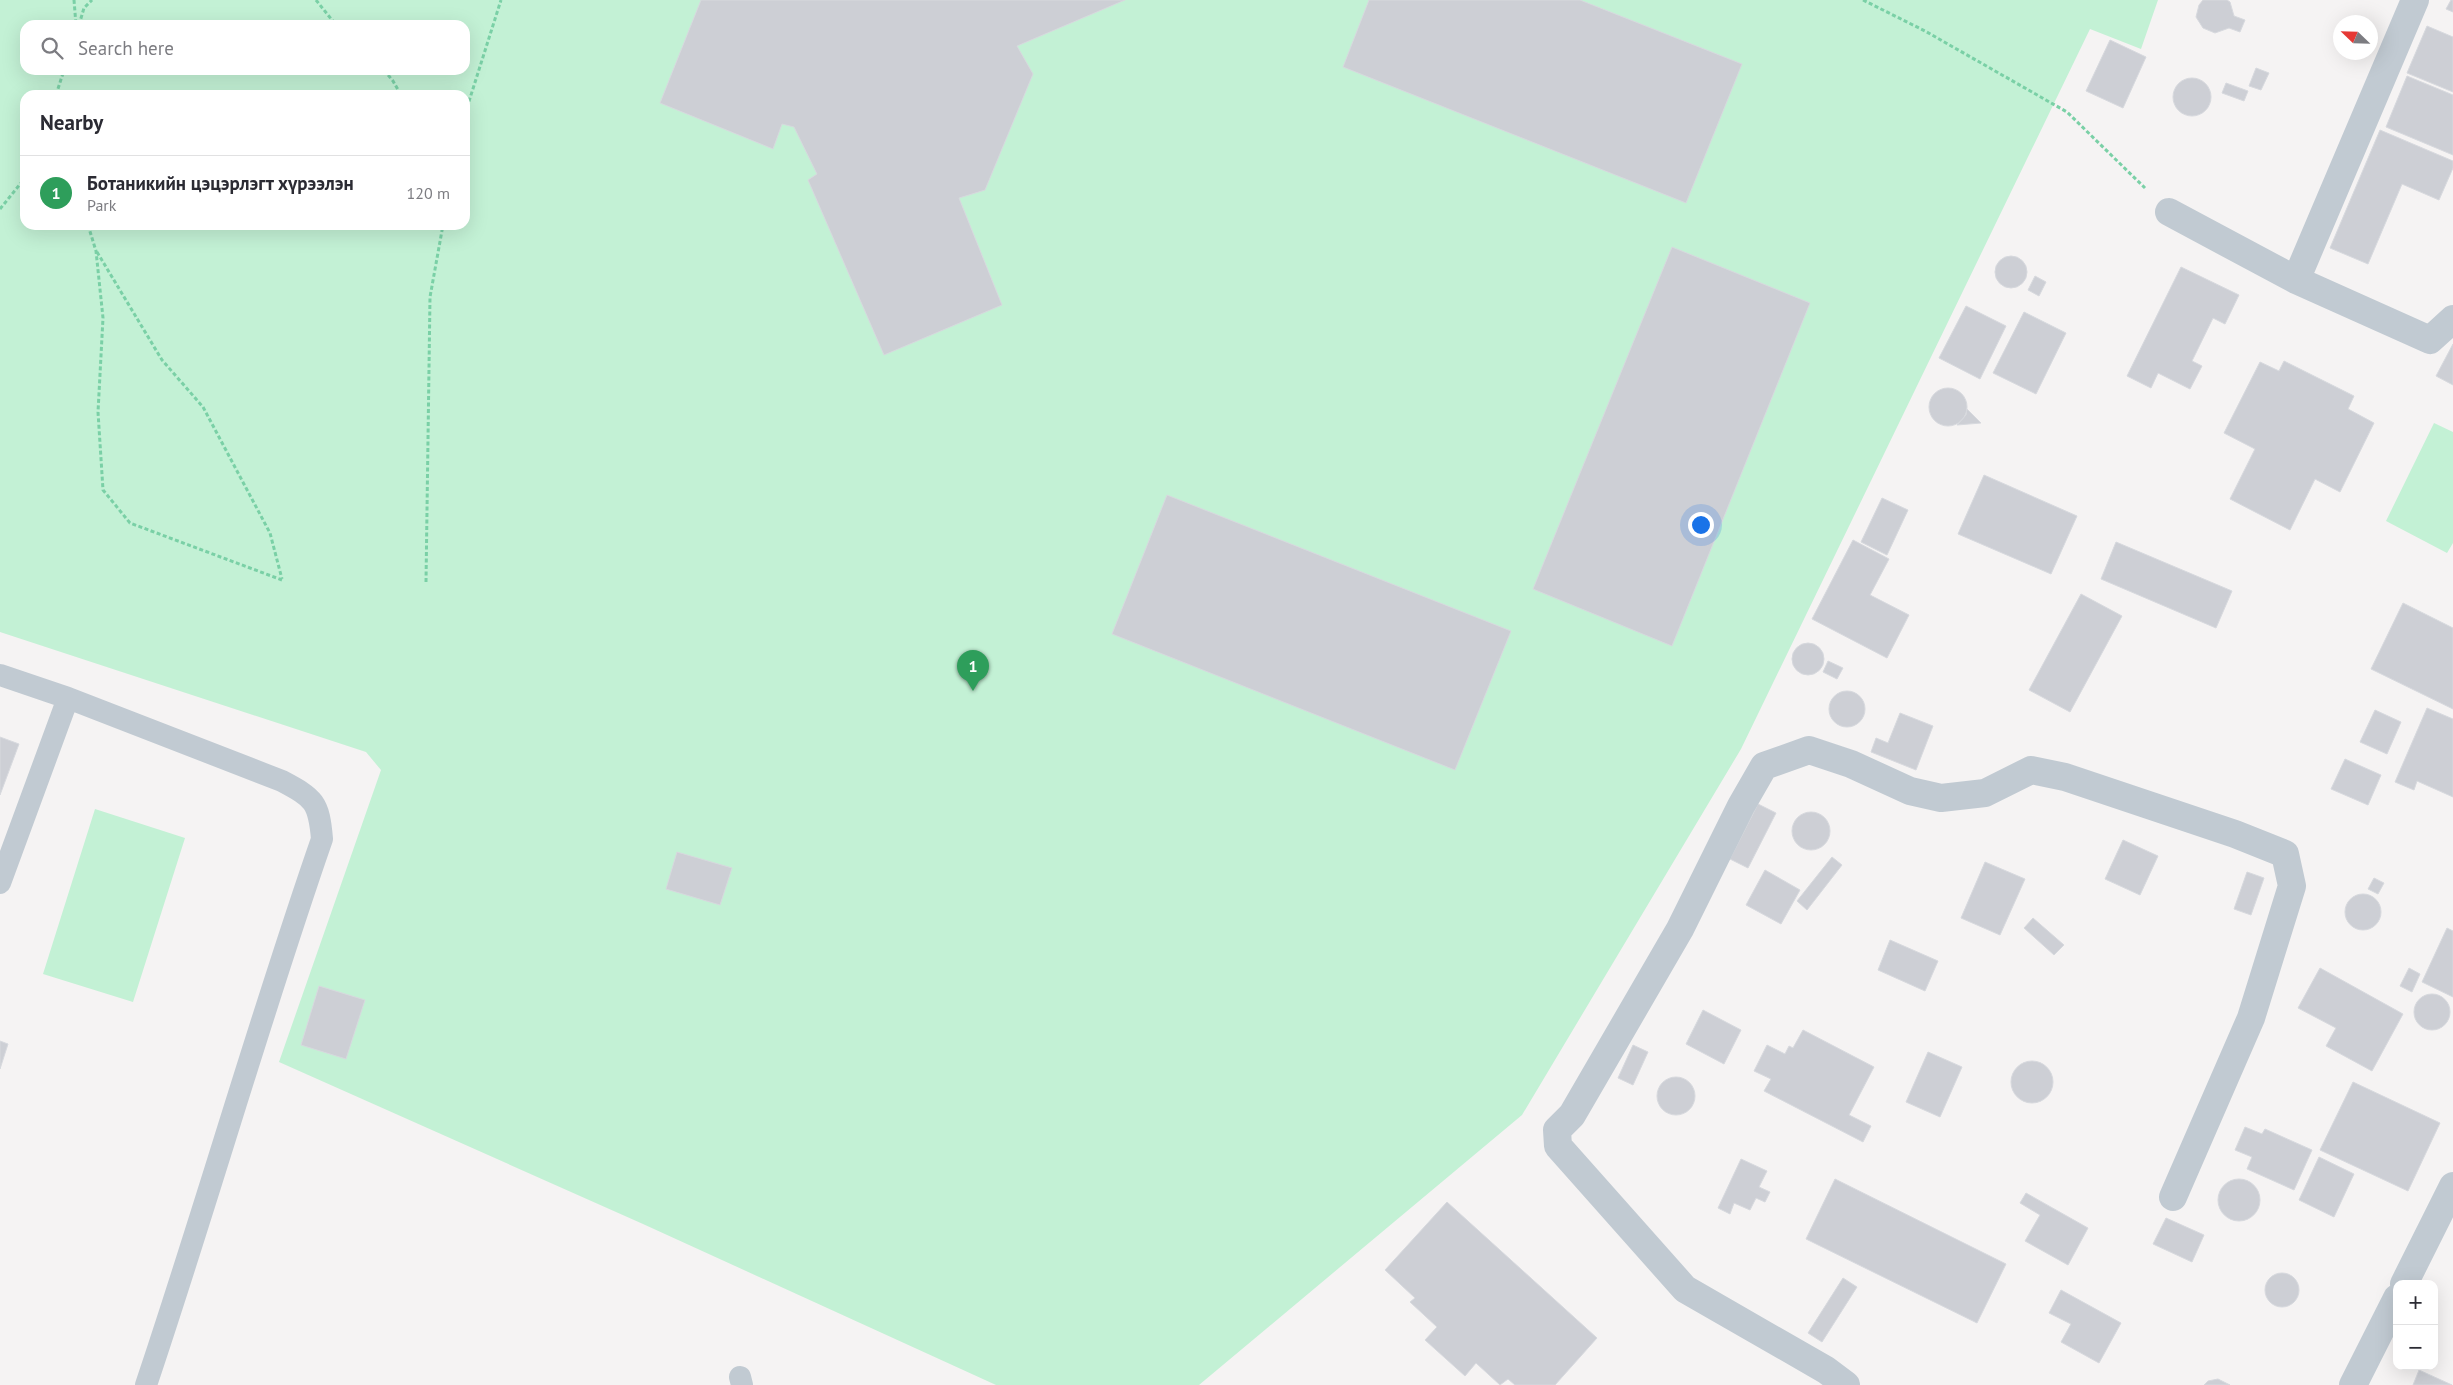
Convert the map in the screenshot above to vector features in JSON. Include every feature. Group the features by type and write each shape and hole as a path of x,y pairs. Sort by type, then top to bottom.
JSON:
{"street":[{"path":"2296,280 2416,0"},
{"path":"2170,212 2296,280 2430,340 2453,319"},
{"path":"1846,1385 1826,1370 1685,1289 1558,1146 1557,1130 1572,1115 1680,929 1741,806 1764,766 1809,750 1851,764 1910,791 1941,798 1985,793 2032,770 2074,780 2235,834 2285,854 2292,886 2251,1018 2173,1197"},
{"path":"2406,1280 2453,1186"},
{"path":"2353,1385 2393,1306"}],"lane":[{"path":"0,675 68,698 282,781 307,794 320,813 322,839 248,1061 187,1262 146,1385"},
{"path":"0,883 68,698"}],"path":[{"path":"74,0 77,20"},
{"path":"80,20 84,8 92,0"},
{"path":"316,0 332,20"},
{"path":"470,98 501,0"},
{"path":"1863,0 1926,31 2066,112 2170,212"},
{"path":"58,90 62,75"},
{"path":"388,75 398,90"},
{"path":"0,209 20,184"},
{"path":"90,230 96,251 103,318 98,412 103,490 130,523 282,580 270,532 203,407 162,360 96,251"},
{"path":"426,582 430,297 442,230"}],"green space":[{"path":"0,0 2158,0 2141,49 2090,29 1741,749 1522,1115 1199,1385 996,1385 643,1224 279,1062 381,770 366,752 0,632"},
{"path":"2434,423 2453,432 2453,543 2447,553 2386,521"},
{"path":"95,809 185,838 133,1002 43,974"}],"building":[{"path":"701,0 1125,0 1017,46 1033,74 985,190 959,198 1002,305 884,355 808,180 817,174 794,127 782,124 773,149 660,103"},
{"path":"1369,0 1580,0 1742,64 1686,203 1343,67"},
{"path":"2203,0 2227,0 2230,2 2234,16 2245,20 2240,32 2229,28 2215,33 2203,28 2196,17 2199,5"},
{"path":"2451,0 2453,0 2453,12 2446,9"},
{"path":"2427,26 2453,37 2453,92 2407,73"},
{"path":"2110,40 2146,57 2123,108 2086,91"},
{"path":"2256,68 2269,73 2261,90 2249,86"},
{"path":"2407,76 2453,95 2453,155 2386,127"},
{"path":"2192,78 2206,83 2211,97 2206,111 2192,116 2178,111 2173,97 2178,83"},
{"path":"2226,83 2248,91 2244,101 2222,93"},
{"path":"2380,130 2453,161 2453,168 2439,200 2402,184 2368,264 2330,248"},
{"path":"1672,247 1810,303 1672,646 1533,589"},
{"path":"2011,256 2017,257 2022,261 2026,266 2026,278 2022,283 2017,287 2011,288 2005,287 2000,283 1996,278 1995,272 1996,266 2000,261 2005,257"},
{"path":"2181,267 2239,295 2225,324 2213,318 2192,361 2202,366 2190,389 2158,373 2151,388 2127,376"},
{"path":"2035,276 2046,282 2039,296 2028,290"},
{"path":"1966,306 2006,326 1980,379 1939,358"},
{"path":"2024,312 2066,333 2036,394 1993,373"},
{"path":"2453,344 2453,385 2436,376"},
{"path":"2284,361 2354,396 2348,409 2374,423 2340,492 2315,479 2290,530 2230,499 2255,449 2224,433 2260,362 2279,371"},
{"path":"1948,388 1962,393 1967,407 1962,421 1948,426 1934,421 1929,407 1934,393"},
{"path":"1967,409 1981,423 1957,425 1966,415"},
{"path":"1984,475 2077,516 2051,574 1958,534"},
{"path":"1167,495 1511,631 1455,770 1112,634"},
{"path":"1882,498 1908,510 1887,555 1861,542"},
{"path":"1853,540 1889,559 1870,595 1909,615 1887,658 1812,619"},
{"path":"2116,542 2232,591 2216,628 2101,579"},
{"path":"2081,594 2122,616 2070,712 2029,690"},
{"path":"2403,603 2453,628 2453,709 2371,669"},
{"path":"1808,643 1819,648 1824,659 1819,670 1808,675 1797,670 1792,659 1797,648"},
{"path":"1828,661 1843,668 1837,679 1823,672"},
{"path":"1847,691 1854,692 1860,696 1864,702 1864,716 1860,722 1854,726 1847,727 1840,726 1834,722 1830,716 1829,709 1830,702 1834,696 1840,692"},
{"path":"2427,708 2453,719 2453,797 2417,781 2414,790 2395,782"},
{"path":"2375,710 2401,722 2387,754 2360,742"},
{"path":"1900,713 1933,726 1916,770 1871,752 1876,738 1888,743"},
{"path":"0,737 19,744 0,795"},
{"path":"2345,759 2381,775 2368,805 2331,789"},
{"path":"1758,804 1776,813 1748,868 1730,859"},
{"path":"1811,812 1824,818 1830,831 1824,844 1811,850 1798,844 1792,831 1798,818"},
{"path":"2123,840 2158,856 2140,895 2105,879"},
{"path":"677,852 732,868 720,905 666,889"},
{"path":"1832,857 1842,865 1807,910 1797,901"},
{"path":"1985,862 2025,879 2000,935 1961,918"},
{"path":"1765,870 1800,890 1781,924 1746,905"},
{"path":"2247,872 2264,878 2251,915 2234,909"},
{"path":"2374,878 2384,883 2378,894 2368,889"},
{"path":"2363,894 2375,900 2381,912 2375,924 2363,930 2351,924 2345,912 2351,900"},
{"path":"2033,918 2064,945 2054,955 2024,928"},
{"path":"2447,928 2453,931 2453,997 2422,982"},
{"path":"1890,940 1938,961 1925,991 1878,970"},
{"path":"2320,968 2403,1014 2372,1071 2326,1046 2336,1028 2298,1008"},
{"path":"2409,968 2420,974 2412,992 2400,986"},
{"path":"319,986 365,1000 346,1059 301,1045"},
{"path":"2432,994 2439,995 2445,999 2449,1005 2449,1019 2445,1025 2439,1029 2432,1030 2425,1029 2419,1025 2415,1019 2414,1012 2415,1005 2419,999 2425,995"},
{"path":"1703,1010 1741,1030 1724,1064 1686,1044"},
{"path":"1803,1030 1874,1067 1849,1115 1871,1126 1863,1142 1764,1091 1771,1079 1754,1071 1767,1045 1785,1054 1789,1046 1793,1048"},
{"path":"0,1041 8,1044 0,1069"},
{"path":"1633,1045 1648,1052 1633,1085 1618,1078"},
{"path":"1928,1052 1962,1067 1940,1117 1906,1102"},
{"path":"2036,1061 2044,1064 2050,1070 2053,1082 2050,1094 2044,1100 2028,1103 2020,1100 2014,1094 2011,1078 2014,1070 2020,1064"},
{"path":"1676,1077 1689,1083 1695,1096 1689,1109 1676,1115 1663,1109 1657,1096 1663,1083"},
{"path":"2353,1082 2440,1123 2408,1191 2320,1150"},
{"path":"2245,1127 2262,1134 2265,1129 2312,1150 2294,1190 2247,1169 2252,1157 2235,1150"},
{"path":"2319,1157 2354,1174 2334,1217 2299,1200"},
{"path":"1741,1159 1767,1171 1759,1187 1770,1192 1765,1202 1756,1198 1750,1210 1734,1203 1730,1214 1718,1208"},
{"path":"1835,1179 2006,1264 1977,1323 1806,1239"},
{"path":"2235,1179 2243,1179 2254,1185 2260,1200 2254,1215 2243,1221 2235,1221 2224,1215 2218,1204 2218,1196 2224,1185"},
{"path":"2026,1193 2088,1228 2068,1265 2025,1241 2040,1215 2020,1203"},
{"path":"1447,1202 1597,1338 1555,1385 1515,1385 1508,1379 1500,1385 1476,1363 1465,1376 1425,1340 1437,1327 1410,1302 1415,1298 1385,1270"},
{"path":"2166,1218 2204,1235 2192,1262 2153,1244"},
{"path":"2282,1273 2294,1278 2299,1290 2294,1302 2282,1307 2270,1302 2265,1290 2270,1278"},
{"path":"1843,1278 1857,1287 1822,1342 1808,1333"},
{"path":"2061,1290 2121,1323 2099,1363 2061,1342 2071,1324 2049,1313"},
{"path":"2419,1370 2452,1385 2413,1385"},
{"path":"2218,1379 2230,1385 2204,1385 2208,1381"}],"place":[{"name":"Ботаникийн цэцэрлэгт хүрээлэн","path":"973,691"}]}
